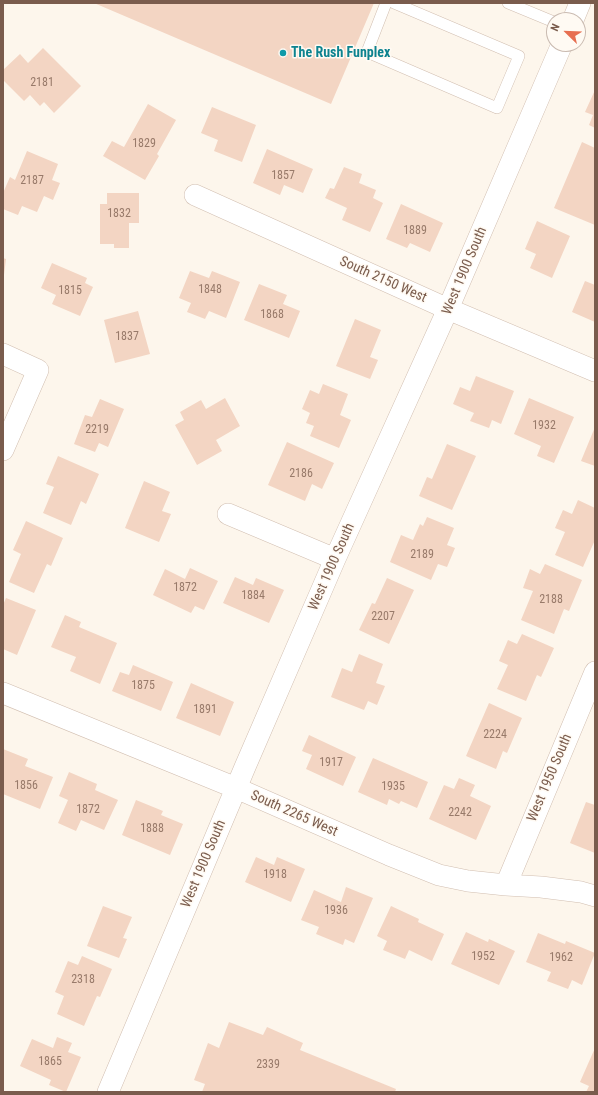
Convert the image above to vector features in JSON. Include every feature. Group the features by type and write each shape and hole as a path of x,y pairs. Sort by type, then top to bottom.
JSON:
{"street":[{"name":"West 1900 South","path":"108,1092 236,788 335,559 448,310 559,52"},
{"name":"South 2150 West","path":"195,195 448,310 595,371"},
{"path":"3,354 38,370 3,450"},
{"path":"228,514 335,559"},
{"name":"West 1950 South","path":"506,885 595,672"},
{"name":"South 2265 West","path":"3,693 236,788 389,855 439,875 468,881 506,885 541,886 581,892 595,896"}],"lane":[{"path":"386,3 367,52 497,108 519,56 394,3"},
{"path":"508,3 546,19"}],"building":[{"name":"The Rush Funplex","path":"94,3 374,3 331,104"},
{"path":"43,48 81,86 54,113 44,102 40,106 30,95 24,101 3,80 3,70 20,54 28,63"},
{"path":"595,90 595,128 589,125 593,115 585,112"},
{"path":"148,104 176,120 157,154 159,156 145,180 103,156 112,141 124,147"},
{"path":"212,107 256,125 242,162 214,151 218,140 201,133"},
{"path":"582,142 595,148 595,225 554,208"},
{"path":"267,149 313,169 303,193 284,185 280,195 253,183"},
{"path":"27,151 58,164 52,180 60,183 53,200 44,196 37,212 22,206 18,215 3,209 3,193 10,177 15,180"},
{"path":"344,167 362,174 359,183 376,190 373,198 383,203 370,232 342,220 347,208 325,198 330,188 334,189"},
{"path":"107,193 139,193 139,223 129,223 129,248 114,248 114,244 100,244 100,204 107,204"},
{"path":"401,204 443,223 430,252 410,243 407,248 386,239"},
{"path":"537,221 570,236 552,278 530,268 536,254 525,249"},
{"path":"3,258 6,259 4,275 3,275"},
{"path":"52,263 87,278 85,283 93,287 80,316 52,304 56,295 41,288"},
{"path":"190,271 209,278 212,271 240,282 226,318 209,311 205,319 187,312 191,303 179,298"},
{"path":"585,281 595,285 595,322 572,312"},
{"path":"259,284 287,295 283,304 300,311 289,338 244,320"},
{"path":"138,311 150,354 115,363 104,320"},
{"path":"355,319 381,330 370,357 378,360 370,379 336,366"},
{"path":"476,376 514,391 501,424 492,420 489,428 470,421 474,413 453,404 460,387 470,391"},
{"path":"323,384 348,394 340,415 351,420 339,448 310,436 314,426 306,423 310,413 302,409 310,390 319,394"},
{"path":"225,398 240,426 216,440 222,451 197,465 175,425 184,420 180,412 201,400 206,409"},
{"path":"529,398 574,417 554,463 537,456 541,446 514,434"},
{"path":"100,399 124,409 108,447 99,443 95,452 74,444 85,415 92,417"},
{"path":"595,427 595,466 581,461"},
{"path":"287,442 334,463 322,489 312,484 305,501 268,485"},
{"path":"447,444 476,456 452,510 419,496 427,477 432,479"},
{"path":"58,456 99,474 86,504 81,501 71,525 43,513 54,487 46,484"},
{"path":"144,481 170,492 162,511 171,514 159,542 125,528"},
{"path":"578,500 595,508 595,540 583,567 555,555 565,532 555,528 563,510 572,514"},
{"path":"427,517 454,528 447,545 455,548 447,567 438,564 431,580 390,562 401,535 413,540 420,524 423,526"},
{"path":"26,521 63,538 51,566 47,564 34,593 9,582 21,554 13,550"},
{"path":"545,564 582,580 569,611 564,609 554,634 521,620 533,591 523,588 530,569 540,574"},
{"path":"190,568 218,581 204,610 195,606 191,613 153,595 165,569 185,579"},
{"path":"235,577 253,585 256,578 284,590 269,623 223,603"},
{"path":"387,578 414,590 389,644 359,630 372,603 375,604"},
{"path":"6,598 36,610 17,655 3,649 3,605"},
{"path":"65,615 81,622 79,627 117,643 100,684 70,671 76,657 51,647"},
{"path":"522,634 554,648 541,677 537,675 526,701 497,689 508,665 499,661 508,640 517,644"},
{"path":"359,654 383,664 376,683 385,686 377,705 368,701 364,710 331,697 342,668 352,672"},
{"path":"133,665 173,682 161,711 112,691 120,672 129,675"},
{"path":"191,683 234,702 220,736 176,718"},
{"path":"489,703 522,718 507,753 503,751 496,769 466,756"},
{"path":"309,735 356,757 343,786 306,769 312,755 302,751"},
{"path":"3,749 28,759 25,766 53,777 40,809 3,794"},
{"path":"373,758 428,782 417,808 401,801 399,804 389,799 387,805 358,792"},
{"path":"69,772 97,784 95,790 118,800 104,830 81,820 76,831 58,823 68,800 59,796"},
{"path":"459,778 475,785 470,796 491,806 476,840 429,819 444,785 454,789"},
{"path":"136,800 163,811 161,815 183,824 170,855 122,835"},
{"path":"586,802 595,805 595,853 570,843"},
{"path":"256,857 274,865 277,857 305,869 291,902 245,882"},
{"path":"346,887 373,898 354,943 345,939 343,945 316,934 319,927 301,920 314,890 341,902"},
{"path":"103,906 132,917 123,938 127,939 119,958 87,946"},
{"path":"391,906 419,919 418,922 444,934 432,961 409,950 405,959 383,950 387,941 377,936"},
{"path":"466,932 488,942 489,939 515,951 499,985 451,964"},
{"path":"538,933 565,944 566,941 595,953 582,985 572,980 568,989 547,981 551,972 526,962"},
{"path":"82,956 112,969 100,997 97,996 84,1026 57,1014 64,996 55,992 68,961 78,965"},
{"path":"229,1022 263,1035 267,1027 303,1043 300,1050 396,1089 395,1092 202,1092 205,1084 194,1080 208,1043 219,1048"},
{"path":"57,1037 72,1043 68,1052 81,1057 66,1092 49,1085 51,1080 20,1066 32,1039 53,1048"},
{"path":"595,1048 595,1092 586,1092 589,1086 580,1082"}],"place":[{"name":"The Rush Funplex","path":"283,53"}]}
